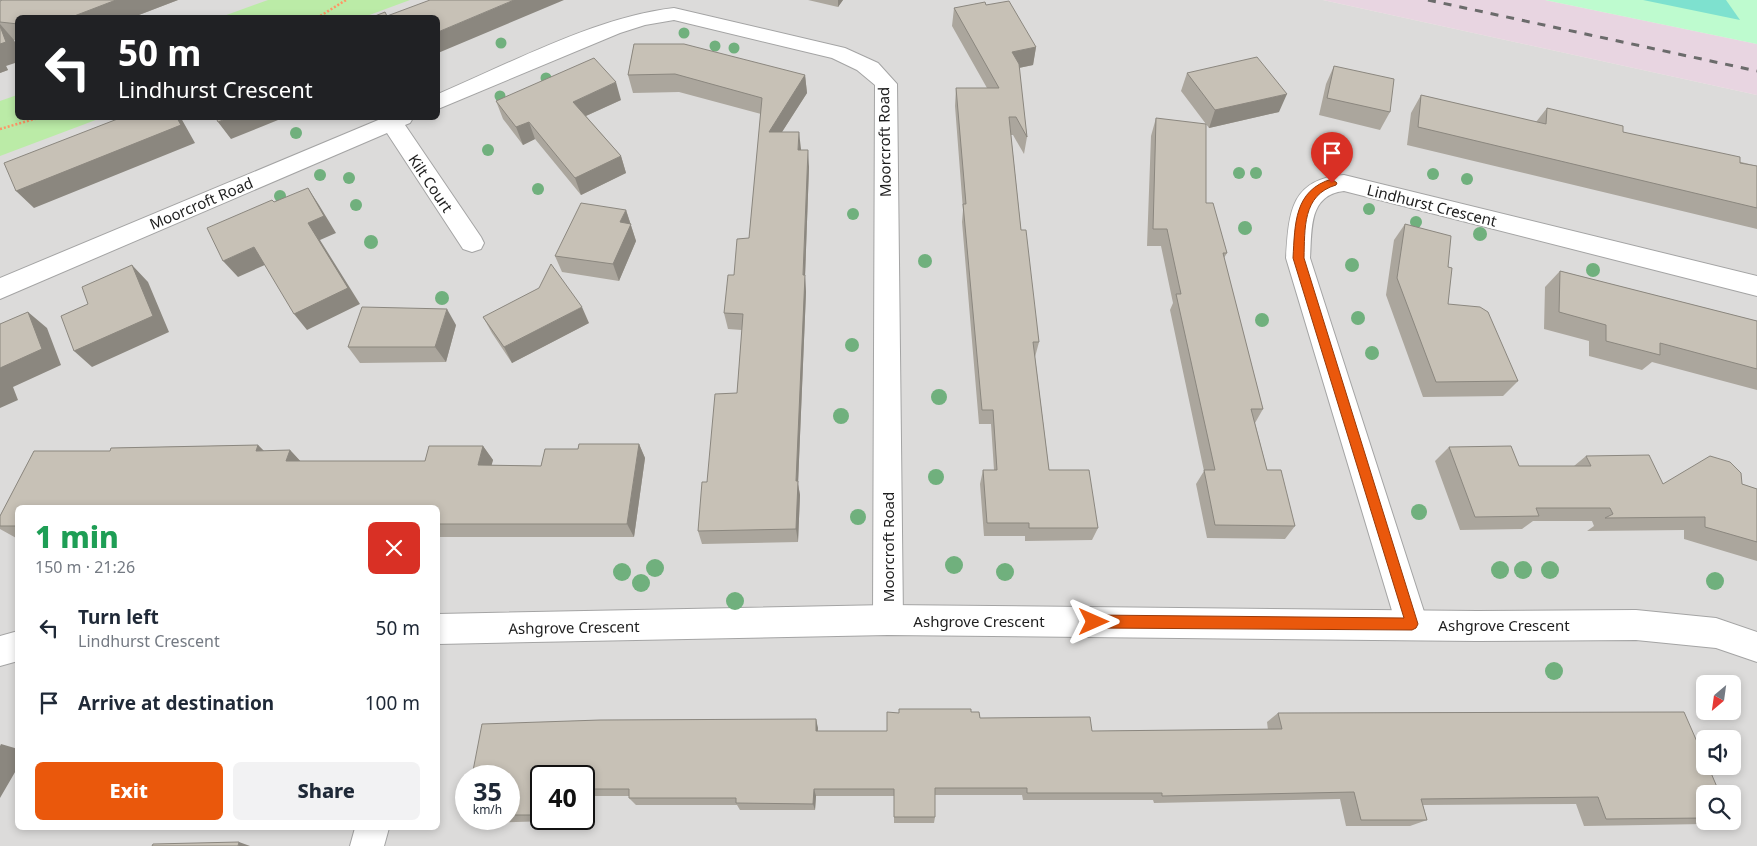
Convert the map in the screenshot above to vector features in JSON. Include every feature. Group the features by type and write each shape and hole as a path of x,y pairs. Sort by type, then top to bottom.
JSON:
{"street":[{"name":"Moorcroft Road","path":"440,101 602,32 659,15 674,14 838,54 861,61 876,71 886,84 888,620"},
{"name":"Moorcroft Road","path":"0,289 396,120"},
{"name":"Kilt Court","path":"396,120 472,243"},
{"name":"Lindhurst Crescent","path":"1412,624 1298,258 1300,230 1306,205 1312,194 1322,186 1332,183 1344,183 1757,286"},
{"name":"Ashgrove Crescent","path":"440,629 888,620 1636,625 1716,633 1757,648"},
{"path":"0,651 15,647"},
{"path":"367,846 371,830"}],"path":[{"path":"322,15 346,0"},
{"path":"0,129 31,120"}],"shaded area":[{"path":"0,0 1323,0 1757,95 1757,846 0,846"},
{"path":"1323,0 1545,0 1757,44 1757,95"},
{"path":"1643,0 1726,0 1740,20"}],"green space":[{"path":"268,0 410,0 369,15 227,15"},
{"path":"1545,0 1757,0 1757,44"},
{"path":"15,96 15,120 96,120 0,156 0,101"}],"building":[{"path":"116,0 77,15 15,15 15,24 0,22 0,1"},
{"path":"430,0 514,0 440,31 440,15 390,15"},
{"path":"1009,1 1036,47 1012,52 1019,64 1027,137 1016,117 1009,117 1021,230 1026,230 1039,342 1033,342 1049,470 1089,470 1098,528 1029,528 1029,523 987,523 983,470 997,470 993,410 982,410 963,204 966,204 956,88 999,88 954,8 985,2 986,5"},
{"path":"0,26 6,42 0,44"},
{"path":"634,44 684,44 805,75 769,132 799,132 798,150 808,150 803,275 805,275 796,481 798,481 796,529 698,531 702,482 707,482 715,394 737,393 743,314 724,313 728,275 734,275 737,239 749,238 762,98 675,74 628,75"},
{"path":"1257,57 1287,94 1215,110 1187,73"},
{"path":"594,58 616,82 573,102 621,156 575,178 529,122 516,127 496,101"},
{"path":"1334,66 1394,79 1390,112 1327,98"},
{"path":"1421,95 1546,124 1547,108 1623,126 1623,132 1740,157 1740,163 1757,166 1757,208 1418,127"},
{"path":"1156,118 1206,124 1206,203 1213,203 1227,253 1223,253 1263,409 1251,409 1267,470 1281,470 1295,526 1215,525 1204,470 1215,470 1176,294 1181,294 1167,229 1153,229"},
{"path":"115,120 178,120 181,125 16,191 4,163"},
{"path":"308,188 324,216 308,223 348,288 294,314 254,247 223,261 207,228 272,200 274,202"},
{"path":"581,203 626,210 620,222 631,224 613,264 555,256"},
{"path":"1405,224 1451,236 1448,267 1452,268 1448,304 1480,307 1488,312 1518,381 1436,382 1397,278"},
{"path":"551,264 582,307 504,347 483,317 539,288"},
{"path":"132,265 153,316 74,351 61,316 88,304 82,287"},
{"path":"1560,271 1757,321 1757,369 1660,343 1660,355 1606,341 1606,325 1559,312"},
{"path":"362,307 447,309 435,347 348,347"},
{"path":"28,312 42,349 0,368 0,324"},
{"path":"579,444 639,444 627,524 440,524 440,505 15,505 15,526 0,526 0,516 34,451 110,451 111,448 258,445 256,451 290,450 286,461 425,461 429,446 483,446 478,465 541,466 545,449 578,449"},
{"path":"1511,446 1519,466 1591,466 1586,456 1649,455 1663,484 1710,456 1730,462 1741,473 1742,484 1757,489 1757,542 1705,527 1705,517 1605,518 1613,514 1610,508 1536,508 1539,516 1475,517 1449,447"},
{"path":"899,709 971,709 971,712 979,712 980,718 1090,717 1092,731 1282,729 1278,713 1684,712 1696,739 1696,775 1712,775 1716,785 1696,785 1696,818 1606,819 1598,797 1421,799 1427,820 1361,820 1354,792 1162,796 1162,793 1027,793 1027,788 935,788 935,817 894,817 894,789 814,789 813,804 736,803 736,798 629,798 629,789 595,789 595,765 530,765 530,815 520,815 520,765 474,765 482,724 600,720 816,719 816,731 887,731 887,712 899,713"},
{"path":"239,842 238,846 152,846 153,844"}],"railway":[{"path":"1428,0 1757,71"}],"route":[{"path":"1094,622 1412,624 1298,258 1300,230 1306,205 1312,194 1322,186 1332,183"}]}
